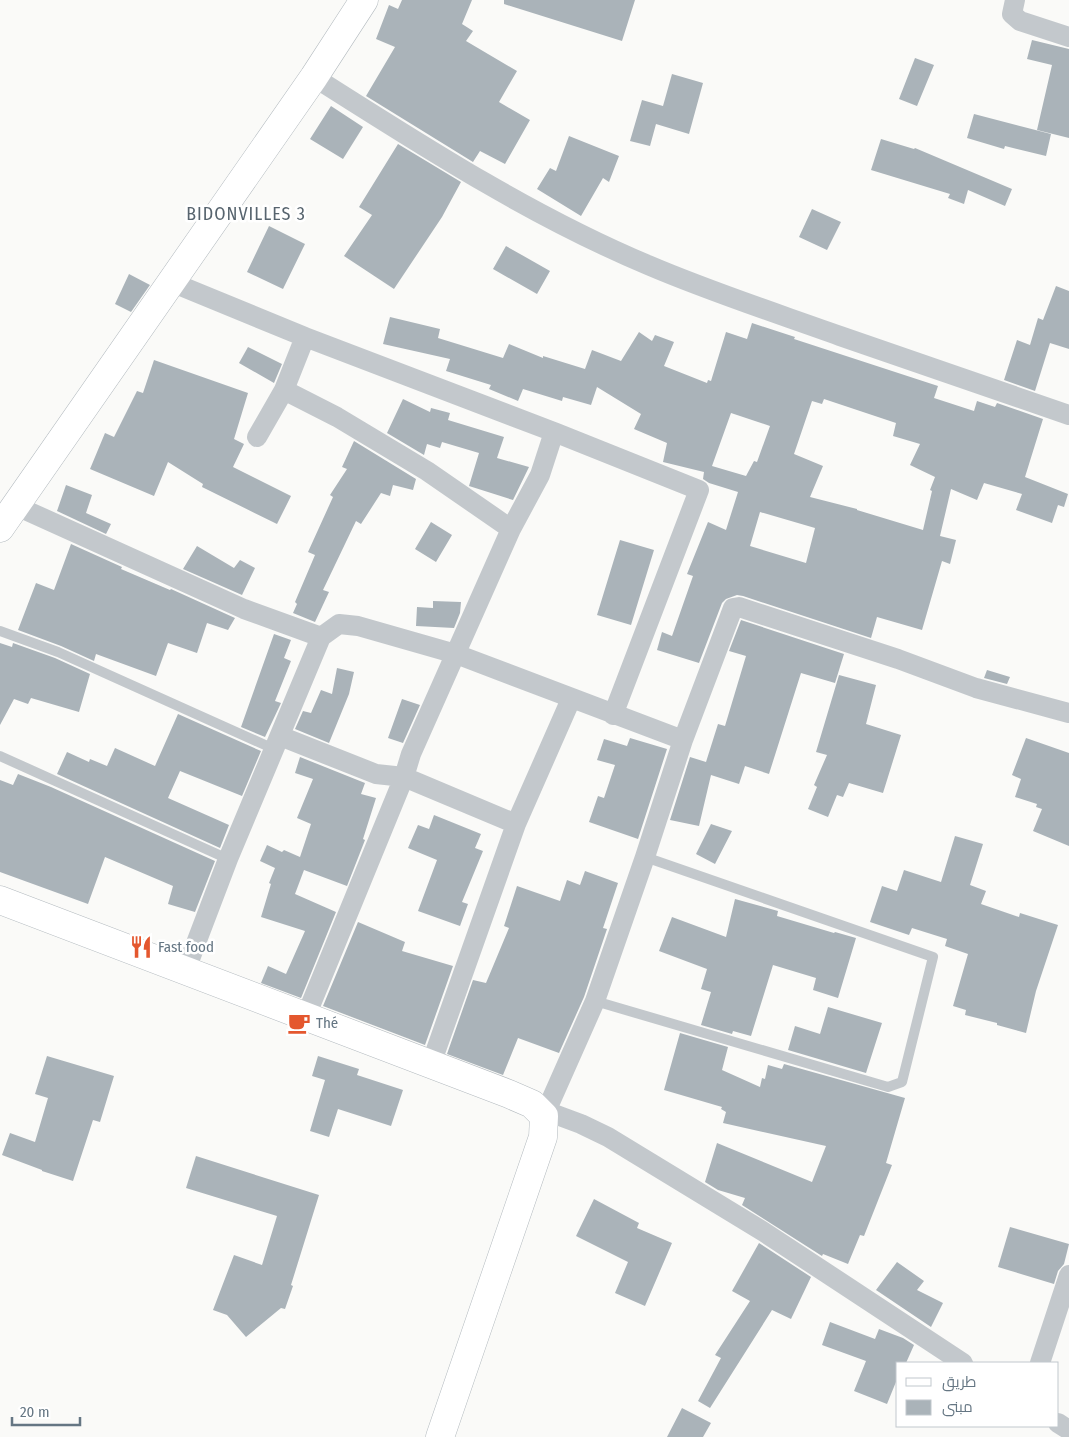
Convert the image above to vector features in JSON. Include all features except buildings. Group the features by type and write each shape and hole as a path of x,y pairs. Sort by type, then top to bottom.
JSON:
{"street":[{"path":"321,637 244,609 7,516 314,77 364,0"},
{"path":"1015,0 1012,14 1020,21 1069,37"},
{"path":"314,77 407,137 502,192 576,231 647,265 745,303 1069,415"},
{"path":"171,282 305,337 700,490 613,715"},
{"path":"257,437 284,390 305,337"},
{"path":"284,390 337,417 427,471 511,529"},
{"path":"306,1016 404,777 411,754 511,529 540,475 554,432"},
{"path":"440,1437 543,1137 545,1114 595,1001 683,740 733,608 739,607 898,659 976,688 1069,713"},
{"path":"184,972 228,860 321,637 339,624 358,626 456,654 683,740"},
{"path":"431,1064 516,824 571,699"},
{"path":"277,742 376,774 404,777 516,824"},
{"path":"0,900 184,972 431,1064 532,1104 545,1114 581,1124 608,1137 764,1232 961,1362"},
{"path":"1040,1362 1069,1276"}],"lane":[{"path":"0,631 58,652 277,742"},
{"path":"0,756 228,860"},
{"path":"595,1001 888,1087 902,1082 933,957 645,856"}],"place":[{"name":"Fast food","path":"141,947"},
{"name":"Thé","path":"299,1023"}],"district":[{"name":"BIDONVILLES 3","path":"246,214"}]}
